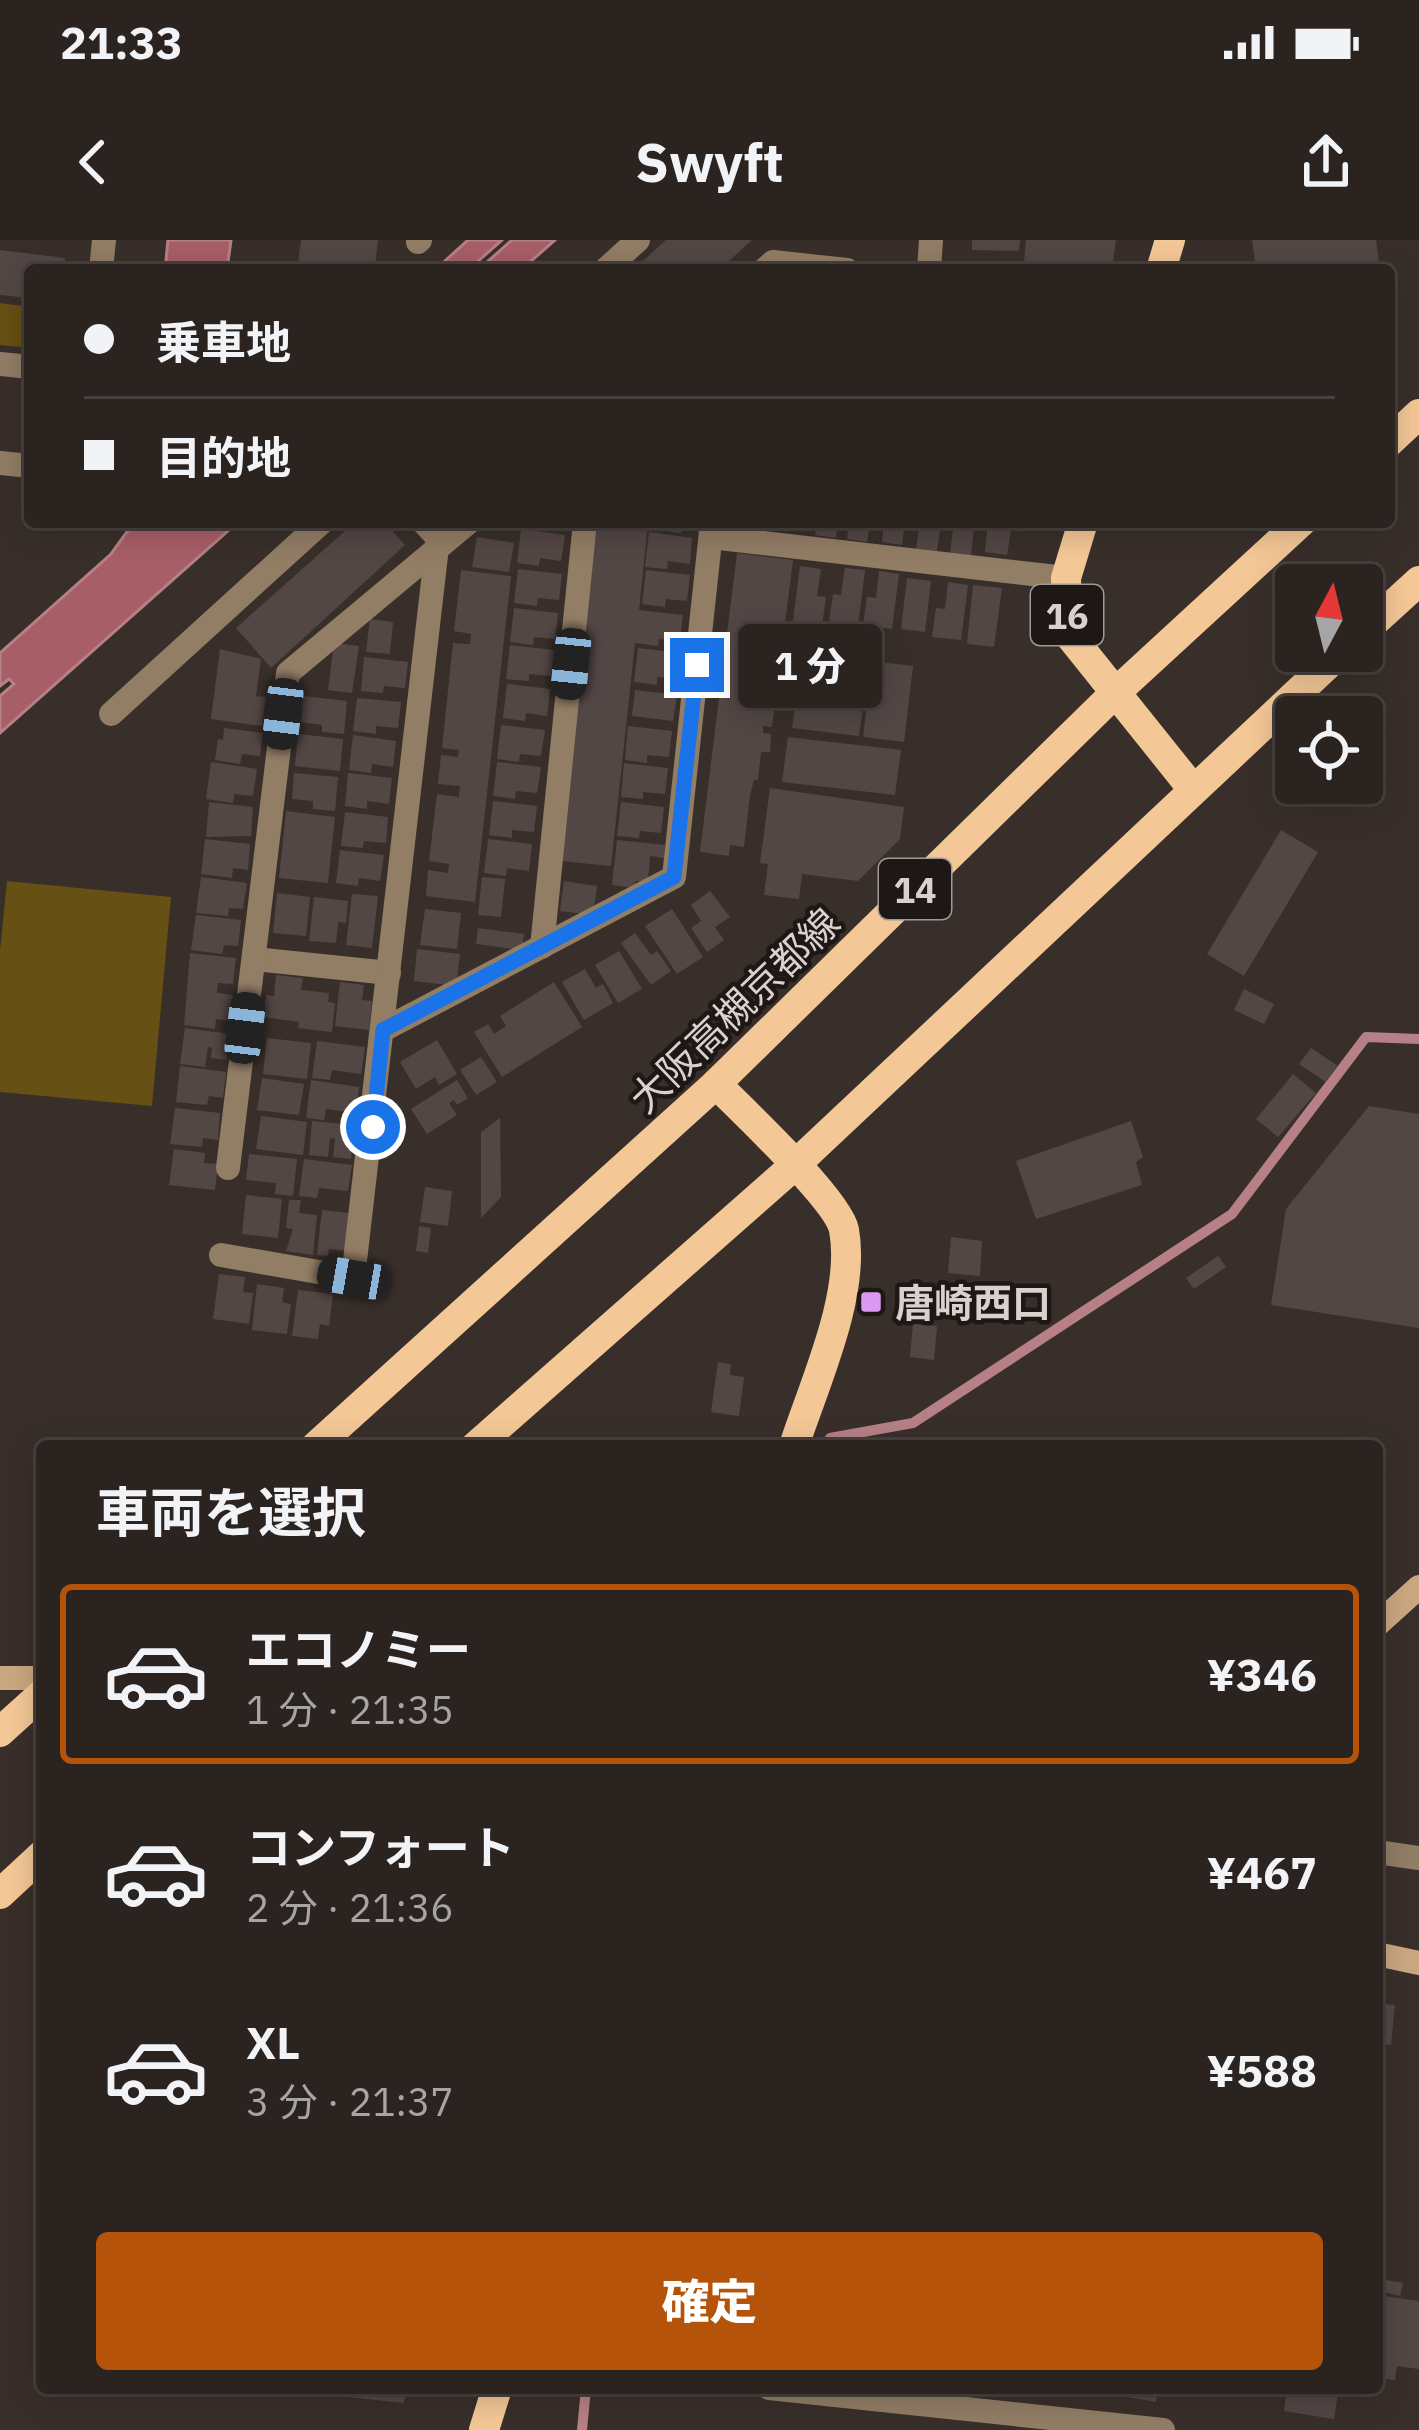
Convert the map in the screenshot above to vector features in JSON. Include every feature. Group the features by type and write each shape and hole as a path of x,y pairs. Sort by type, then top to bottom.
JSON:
{"main road":[{"path":"1395,436 1419,414"},
{"name":"16","path":"1081,528 1066,578 1067,632 1192,788"},
{"name":"大阪高槻京都線","path":"323,1440 716,1084 1114,694 1294,528"},
{"path":"1383,613 1419,580"},
{"path":"483,1440 796,1164 1319,672"},
{"path":"716,1084 796,1164 844,1227 844,1291 796,1440"},
{"path":"1383,1619 1419,1587"},
{"path":"0,1678 36,1678"},
{"path":"0,1732 36,1699"},
{"path":"0,1894 36,1861"},
{"path":"1383,1955 1419,1964"},
{"path":"484,2430 495,2394"}],"street":[{"path":"612,264 638,240"},
{"path":"111,713 315,528"},
{"path":"221,1255 353,1278 437,550 438,538 429,528"},
{"path":"228,1168 288,673 462,528"},
{"path":"542,946 584,528"},
{"path":"383,1030 674,877 712,530 1066,578"},
{"path":"254,958 389,973"},
{"path":"1383,1853 1419,1858"},
{"path":"825,2394 1162,2430"}],"shaded area":[{"path":"168,240 231,240 228,264 166,264"},
{"path":"468,240 502,240 475,264 442,264"},
{"path":"512,240 555,240 528,264 485,264"},
{"path":"0,303 24,306 24,347 0,345"},
{"path":"130,528 231,528 0,733 0,696 14,684 9,679 0,686 0,653 111,554"},
{"path":"7,881 171,897 152,1106 0,1092 0,951"}],"building":[{"path":"301,240 378,240 375,264 298,264"},
{"path":"666,240 752,240 726,264 640,264"},
{"path":"972,240 1020,240 1019,251 972,250"},
{"path":"1026,240 1116,240 1113,264 1024,262"},
{"path":"1252,240 1376,240 1379,264 1255,264"},
{"path":"0,250 65,258 64,264 24,264 24,297 0,295"},
{"path":"348,528 389,528 405,545 271,668 236,628"},
{"path":"596,528 647,528 639,610 683,615 680,641 659,639 658,646 635,643 611,866 561,861"},
{"path":"816,528 837,528 836,538 815,535"},
{"path":"848,528 869,528 867,542 847,539"},
{"path":"883,528 904,528 902,545 882,542"},
{"path":"919,528 940,528 937,551 916,549"},
{"path":"953,528 974,528 971,556 950,553"},
{"path":"987,528 1021,528 1020,532 1011,530 1007,555 985,552"},
{"path":"521,529 565,535 561,561 540,558 539,566 517,563"},
{"path":"649,532 692,538 690,564 668,561 667,569 645,567"},
{"path":"477,537 514,543 509,572 472,567"},
{"path":"737,553 793,560 772,727 763,726 763,733 771,734 770,752 761,752 744,847 730,845 729,856 700,852"},
{"path":"800,566 821,569 817,596 826,597 822,626 793,621"},
{"path":"845,568 865,570 858,626 829,622 833,594 841,595"},
{"path":"518,569 562,574 559,600 538,598 537,606 514,603"},
{"path":"461,570 511,576 475,902 426,896 428,870 448,873 449,864 429,861 437,794 459,797 460,786 438,784 441,755 458,757 459,750 442,748 453,643 470,644 471,634 454,631"},
{"path":"646,570 690,575 687,601 666,599 665,607 642,604"},
{"path":"879,571 899,574 892,629 863,625 867,597 876,598"},
{"path":"907,578 931,581 925,632 901,629"},
{"path":"948,582 968,585 961,640 932,637 936,608 945,609"},
{"path":"973,585 1002,588 994,647 967,644"},
{"path":"514,608 558,613 555,639 534,637 533,645 510,642"},
{"path":"370,619 393,622 390,654 366,652"},
{"path":"334,643 359,646 352,693 328,690"},
{"path":"510,645 554,650 551,676 506,679"},
{"path":"638,648 682,653 679,679 657,677 657,685 634,682"},
{"path":"220,649 261,659 256,696 266,697 262,726 211,719"},
{"path":"364,657 408,662 405,688 361,691"},
{"path":"872,661 913,666 904,742 863,737"},
{"path":"799,676 866,684 859,736 792,728"},
{"path":"507,684 550,689 547,716 526,713 525,721 503,718"},
{"path":"635,690 677,695 673,721 632,716"},
{"path":"303,696 347,701 344,734 322,732 322,725 301,722"},
{"path":"357,698 401,702 398,728 376,726 376,734 353,731"},
{"path":"501,725 545,730 541,756 520,754 519,762 497,759"},
{"path":"628,726 672,731 669,757 647,755 647,763 625,760"},
{"path":"224,728 263,733 260,756 242,754 240,764 215,760"},
{"path":"298,734 343,739 340,771 295,766"},
{"path":"353,735 396,741 393,767 372,764 371,773 349,770"},
{"path":"788,737 901,750 895,795 782,782"},
{"path":"211,762 257,769 253,796 234,794 233,803 206,799"},
{"path":"497,762 541,767 537,793 516,791 515,799 493,796"},
{"path":"624,763 668,768 665,794 621,797"},
{"path":"294,773 338,777 335,811 313,809 313,801 292,799"},
{"path":"348,773 392,778 389,804 367,801 367,809 345,806"},
{"path":"770,788 904,807 900,839 858,881 802,874 799,899 764,895 768,864 760,863"},
{"path":"493,801 537,806 534,832 512,830 512,838 489,835"},
{"path":"209,802 253,807 251,836 206,837"},
{"path":"621,802 664,807 661,833 617,836"},
{"path":"286,811 335,817 328,883 279,878"},
{"path":"345,812 388,817 386,843 341,846"},
{"path":"1281,830 1318,852 1244,976 1207,954"},
{"path":"205,839 250,844 248,870 233,868 232,878 201,874"},
{"path":"488,839 532,844 529,871 507,868 506,876 484,873"},
{"path":"617,840 665,845 664,858 650,856 648,882 635,881 635,888 612,885"},
{"path":"340,850 384,855 380,881 359,878 358,886 336,883"},
{"path":"201,877 247,883 243,909 229,908 228,916 196,913"},
{"path":"482,877 505,879 501,917 478,915"},
{"path":"564,881 597,886 593,915 560,911"},
{"path":"710,891 730,917 715,927 724,940 707,952 691,928 701,921 691,905"},
{"path":"277,893 310,897 306,936 273,933"},
{"path":"352,894 378,896 372,948 346,945"},
{"path":"314,897 348,901 346,923 338,922 336,943 309,941"},
{"path":"425,909 461,913 457,949 420,945"},
{"path":"672,909 703,957 677,974 645,926"},
{"path":"196,915 241,920 238,946 224,945 222,954 191,950"},
{"path":"478,928 524,934 522,950 476,944"},
{"path":"635,933 671,971 651,985 621,943"},
{"path":"417,949 460,954 456,986 414,981"},
{"path":"619,951 642,989 618,1003 595,965"},
{"path":"190,953 236,958 233,984 218,983 217,993 233,995 231,1021 216,1019 215,1029 184,1025"},
{"path":"585,969 596,988 603,984 613,1003 584,1020 562,982"},
{"path":"276,975 303,978 301,990 329,993 328,1002 335,1003 332,1032 263,1017 266,995 274,996"},
{"path":"340,982 364,985 362,1000 372,1001 369,1030 335,1026"},
{"path":"554,982 582,1027 502,1077 474,1032 488,1024 494,1034 506,1026 500,1016"},
{"path":"1244,989 1274,1004 1264,1024 1234,1010"},
{"path":"185,1028 230,1034 227,1060 211,1058 208,1047 205,1067 180,1064"},
{"path":"267,1038 311,1043 307,1079 263,1074"},
{"path":"437,1040 457,1074 439,1085 435,1077 416,1089 400,1062"},
{"path":"317,1041 365,1047 361,1074 332,1070 330,1080 312,1078"},
{"path":"1311,1048 1338,1066 1326,1082 1299,1064"},
{"path":"481,1057 497,1082 476,1095 460,1070"},
{"path":"180,1066 226,1072 223,1098 209,1096 207,1105 176,1102"},
{"path":"1293,1074 1316,1093 1278,1137 1256,1119"},
{"path":"262,1078 304,1084 299,1115 257,1110"},
{"path":"311,1080 359,1087 356,1113 326,1109 324,1120 306,1118"},
{"path":"457,1080 468,1098 457,1105 454,1100 449,1103 457,1115 427,1134 411,1109"},
{"path":"1369,1106 1419,1114 1419,1328 1271,1305 1286,1209"},
{"path":"175,1108 220,1113 218,1140 203,1138 202,1147 170,1144"},
{"path":"261,1116 307,1122 303,1155 256,1149"},
{"path":"500,1118 501,1197 481,1218 481,1132"},
{"path":"312,1121 355,1125 351,1159 333,1157 335,1139 330,1138 328,1157 309,1155"},
{"path":"1131,1121 1143,1157 1136,1162 1142,1185 1036,1219 1016,1161"},
{"path":"174,1149 205,1153 204,1163 218,1164 215,1190 169,1185"},
{"path":"249,1154 297,1159 293,1196 275,1194 276,1183 246,1180"},
{"path":"304,1159 352,1165 348,1191 319,1188 317,1198 299,1196"},
{"path":"425,1187 452,1191 448,1226 420,1222"},
{"path":"246,1195 282,1199 278,1238 242,1234"},
{"path":"289,1200 301,1200 299,1213 317,1215 313,1255 286,1251 293,1229 286,1228"},
{"path":"322,1210 350,1213 346,1251 329,1249 328,1256 317,1255"},
{"path":"419,1226 431,1228 428,1253 416,1251"},
{"path":"951,1237 982,1241 980,1276 948,1273"},
{"path":"1218,1256 1226,1267 1194,1289 1186,1278"},
{"path":"219,1274 245,1277 243,1292 253,1293 249,1324 213,1319"},
{"path":"257,1284 284,1288 282,1302 291,1304 287,1334 252,1330"},
{"path":"298,1290 333,1294 329,1326 320,1324 318,1339 292,1336"},
{"path":"913,1324 937,1326 934,1360 910,1357"},
{"path":"718,1362 731,1364 730,1375 744,1377 739,1416 711,1412"},
{"path":"1383,2004 1395,2005 1391,2045 1383,2044"},
{"path":"1383,2279 1403,2283 1400,2296 1383,2292"},
{"path":"1383,2296 1419,2301 1419,2369 1397,2366 1395,2380 1383,2379"},
{"path":"328,2394 405,2394 404,2403"},
{"path":"1111,2394 1157,2394 1156,2402"},
{"path":"1286,2394 1338,2394 1334,2419 1284,2411"}],"waterway":[{"path":"829,1440 913,1423 1232,1214 1366,1037 1419,1039"},
{"path":"582,2430 585,2394"}],"place":[{"name":"唐崎西口","path":"871,1302"}],"route":[{"path":"373,1127 383,1030 674,877 697,665"}]}
